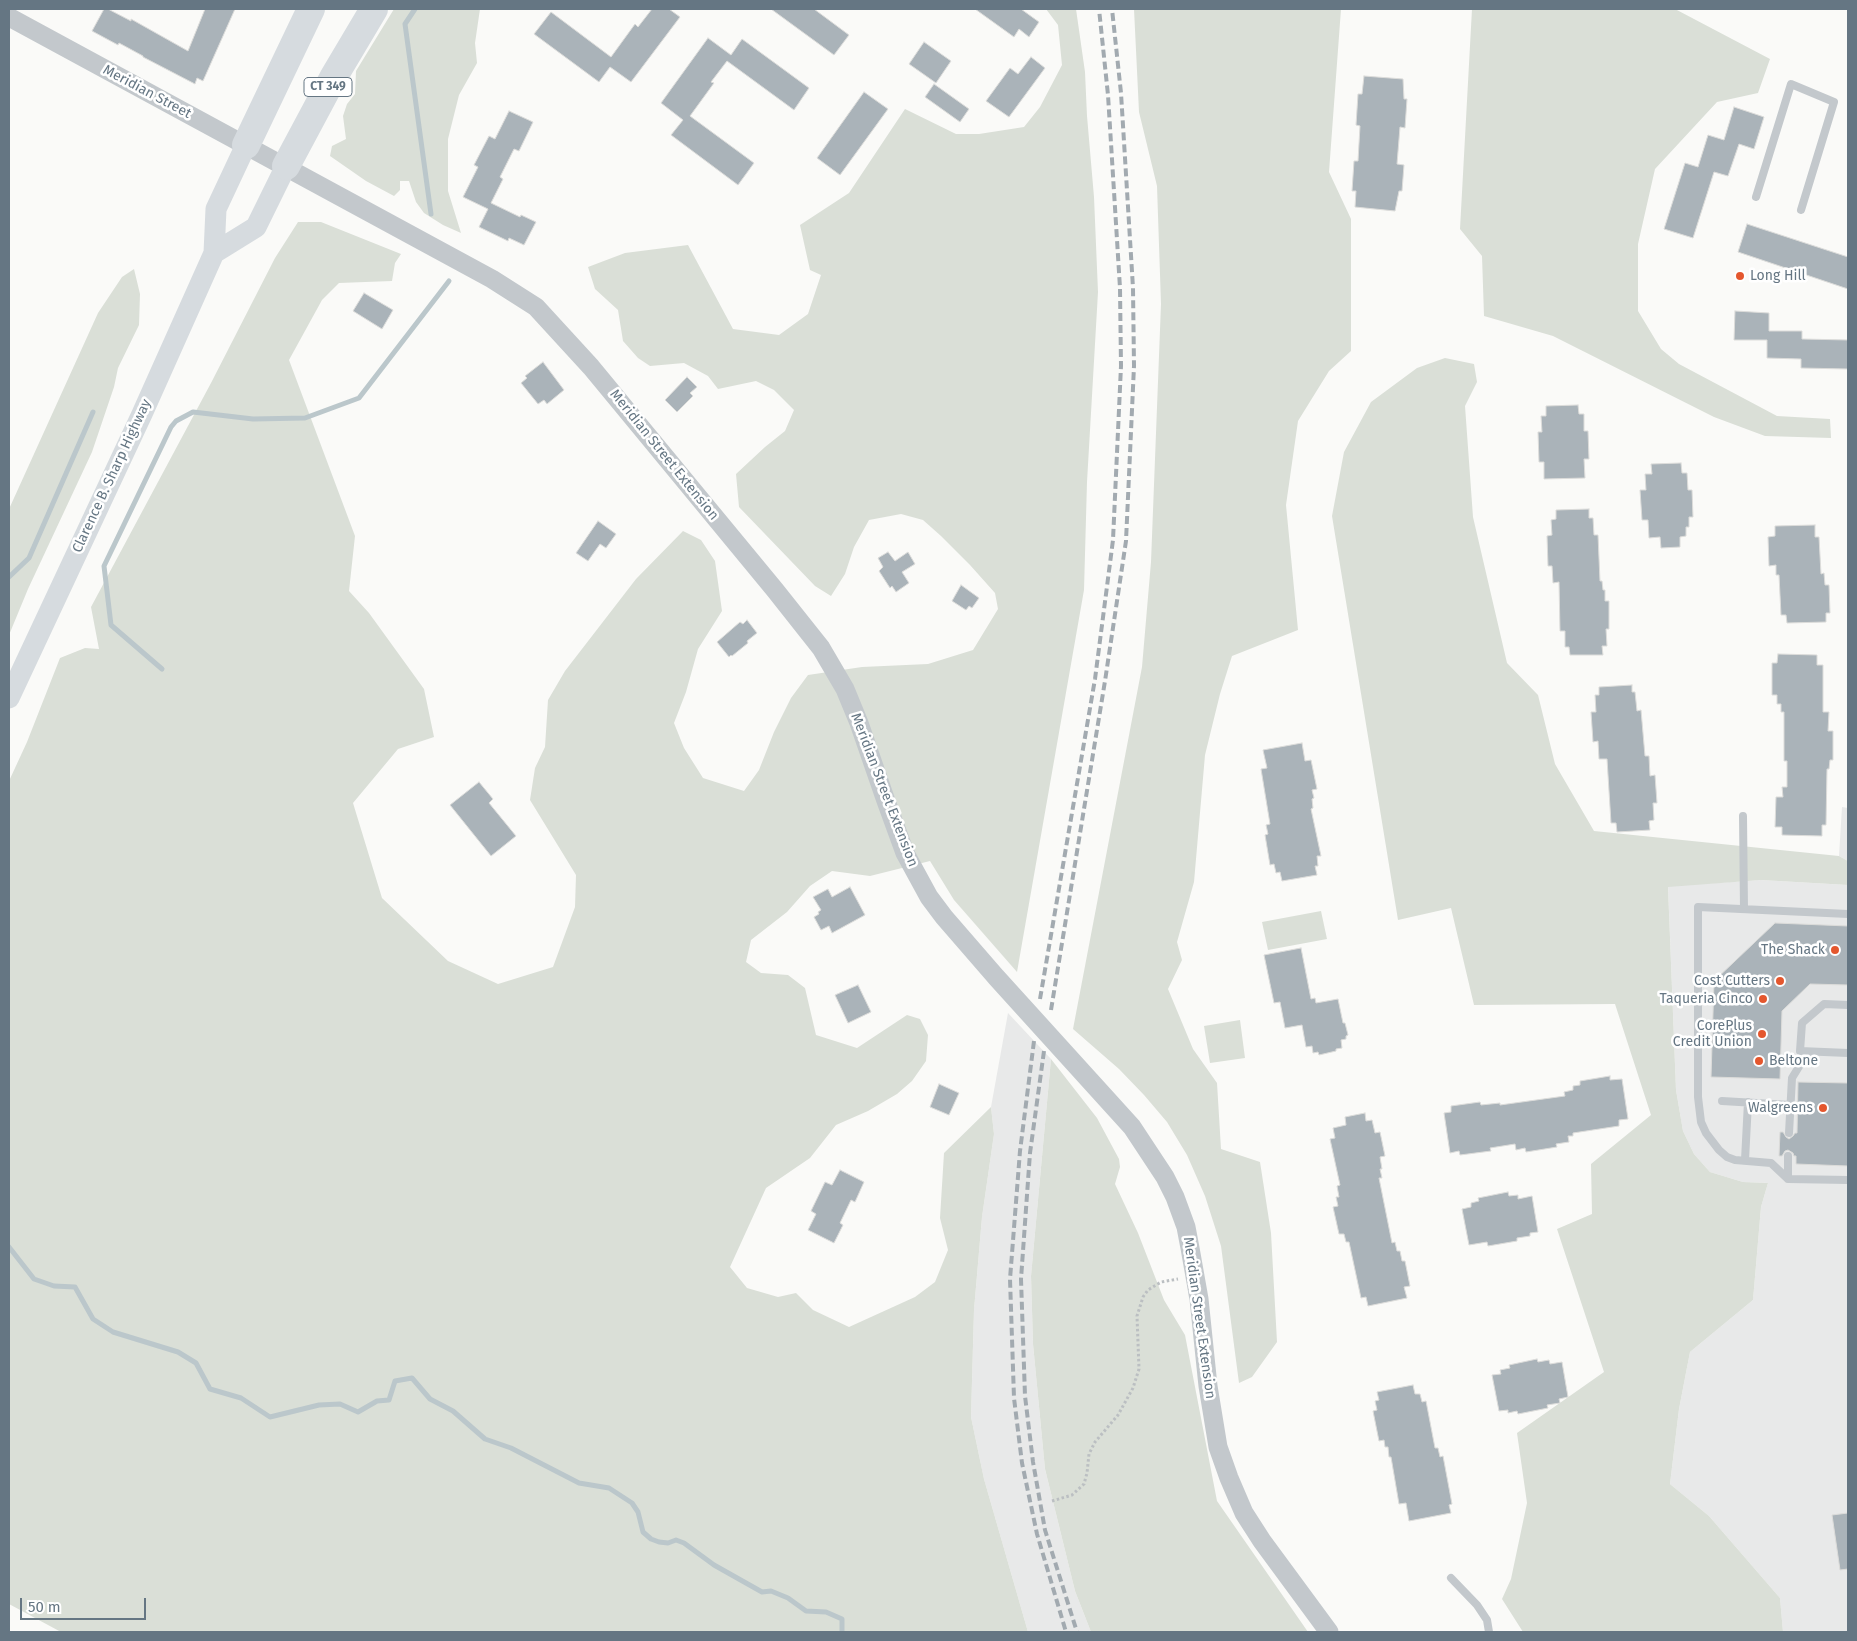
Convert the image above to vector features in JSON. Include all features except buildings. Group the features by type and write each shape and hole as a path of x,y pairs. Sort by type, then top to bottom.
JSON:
{"highway":[{"path":"246,145 310,9"},
{"name":"CT 349","path":"286,166 333,78 374,9"}],"main road":[{"name":"Clarence B. Sharp Highway","path":"9,698 138,423 214,253 216,208 246,145"},
{"name":"CT 349","path":"214,253 256,227 286,166"}],"street":[{"name":"Meridian Street","path":"9,17 286,166"},
{"name":"Meridian Street Extension","path":"286,166 512,291 536,307 575,348 821,648 850,700 912,867 928,895 940,913 1012,995 1132,1127 1166,1177 1186,1227 1196,1278 1218,1447 1229,1478 1249,1520 1329,1632"}],"lane":[{"path":"1756,197 1791,84 1834,102 1801,210"},
{"path":"1743,816 1744,909"},
{"path":"1848,914 1698,907 1698,1096 1700,1122 1714,1144 1727,1157 1771,1163 1788,1179 1848,1180"},
{"path":"1848,1005 1824,1004 1802,1023 1800,1051 1848,1053"},
{"path":"1789,1133 1792,1078 1800,1065 1812,1052"},
{"path":"1722,1101 1790,1105"},
{"path":"1745,1160 1748,1102"},
{"path":"1788,1156 1788,1179"},
{"path":"1452,1578 1477,1605 1487,1620 1489,1632"}],"path":[{"path":"1052,1500 1072,1495 1084,1484 1089,1454 1095,1442 1118,1415 1133,1388 1139,1369 1137,1316 1143,1297 1148,1290 1161,1282 1174,1279 1196,1278"}],"shaded area":[{"path":"394,9 480,9 475,43 477,63 459,95 448,139 448,191 461,233 443,225 424,213 416,202 409,181 400,181 400,190 394,196 366,181 330,156 332,146 346,139 343,116 347,104 355,94 356,71"},
{"path":"1046,9 1076,9 1085,72 1094,197 1098,292 1087,482 1084,590 1017,972 954,900 930,861 870,876 832,871 810,886 787,912 751,940 746,962 761,973 788,975 805,988 816,1035 857,1048 907,1015 920,1019 928,1035 926,1061 912,1081 897,1094 868,1111 836,1125 810,1158 766,1188 730,1267 747,1288 778,1297 796,1293 813,1310 849,1327 915,1297 935,1282 948,1250 940,1218 944,1153 991,1107 994,1134 982,1217 974,1310 971,1417 984,1479 1028,1632 61,1632 9,1604 9,781 27,742 60,658 85,648 99,649 91,607 211,383 275,258 298,222 321,222 401,254 395,263 392,281 339,283 322,300 289,360 355,536 349,591 369,613 424,689 434,737 398,749 353,803 382,898 448,961 498,984 553,967 575,907 576,875 530,800 535,768 545,747 548,700 565,671 636,579 683,531 701,540 715,561 722,611 698,649 686,692 674,723 684,748 703,778 744,791 759,770 774,732 791,698 808,675 862,667 928,664 973,650 998,609 995,593 941,536 923,520 901,514 869,520 854,547 845,574 831,596 815,586 739,507 736,474 785,431 794,410 774,390 756,381 718,389 708,376 684,363 650,366 638,358 623,341 618,310 595,289 588,267 625,253 688,245 733,329 779,335 808,314 821,275 810,270 800,225 849,193 905,109 956,134 979,134 1024,127 1040,107 1062,65 1058,25"},
{"path":"1134,9 1341,9 1329,172 1351,219 1351,351 1329,371 1298,421 1286,505 1298,630 1232,656 1220,694 1205,755 1194,882 1177,942 1182,960 1168,989 1193,1049 1217,1083 1221,1149 1260,1162 1271,1233 1277,1342 1252,1377 1239,1383 1221,1246 1205,1196 1187,1155 1167,1122 1144,1095 1119,1069 1073,1029 1142,667 1151,562 1161,304 1157,186 1139,112"},
{"path":"1472,9 1675,9 1770,59 1758,93 1717,102 1655,169 1638,244 1638,311 1661,349 1679,364 1777,416 1830,419 1831,438 1765,436 1714,417 1553,336 1484,316 1482,256 1460,229"},
{"path":"134,269 140,294 139,325 118,368 114,387 92,452 28,589 9,635 9,509 98,313 122,277"},
{"path":"1445,358 1474,364 1477,382 1465,406 1473,517 1507,663 1538,695 1555,764 1594,831 1839,856 1848,861 1848,885 1761,880 1668,887 1676,1090 1683,1131 1694,1154 1710,1172 1743,1182 1768,1183 1761,1207 1753,1300 1690,1352 1679,1409 1670,1484 1709,1516 1780,1598 1783,1632 1523,1632 1502,1599 1511,1579 1527,1503 1517,1433 1604,1372 1557,1229 1592,1214 1591,1164 1651,1115 1615,1004 1474,1005 1451,908 1398,920 1332,516 1344,452 1371,402 1417,368"},
{"path":"1842,807 1848,808 1848,861 1839,856"},
{"path":"1761,880 1848,885 1848,1632 1783,1632 1780,1598 1709,1516 1670,1484 1679,1409 1690,1352 1753,1300 1761,1207 1768,1183 1743,1182 1710,1172 1694,1154 1683,1131 1676,1090 1668,886"},
{"path":"1321,911 1327,939 1268,950 1262,922"},
{"path":"1008,1013 1051,1059 1031,1276 1033,1344 1045,1469 1075,1591 1091,1632 1028,1632 984,1479 971,1417 974,1310 982,1217 994,1134 991,1107"},
{"path":"1240,1020 1245,1058 1210,1063 1204,1026"},
{"path":"1051,1059 1097,1118 1119,1159 1120,1167 1115,1184 1138,1233 1164,1300 1185,1335 1217,1501 1308,1632 1091,1632 1075,1591 1045,1469 1033,1344 1031,1276"}],"waterway":[{"path":"415,9 405,24 431,214"},
{"path":"162,669 111,625 104,566 171,427 176,421 193,412 253,419 305,418 359,398 449,281"},
{"path":"9,577 29,558 93,412"},
{"path":"9,1247 34,1279 54,1286 75,1287 93,1319 113,1332 178,1352 196,1363 210,1389 241,1398 270,1417 319,1405 340,1404 358,1412 377,1401 389,1400 395,1381 412,1378 430,1399 453,1411 485,1439 511,1448 579,1483 609,1488 632,1503 638,1512 643,1532 651,1539 659,1542 668,1543 676,1540 684,1543 714,1565 762,1592 771,1591 788,1598 806,1611 826,1612 842,1619 842,1632"}],"railway":[{"path":"1040,999 1095,679 1113,540 1121,366 1120,288 1108,95 1099,9"},
{"path":"1051,1010 1126,541 1134,366 1133,288 1121,93 1112,9"},
{"path":"1034,1041 1020,1151 1010,1279 1014,1398 1022,1463 1037,1534 1066,1632"},
{"path":"1044,1051 1030,1153 1021,1279 1025,1396 1033,1462 1045,1530 1077,1632"}],"place":[{"name":"Long Hill","path":"1740,276"},
{"name":"The Shack","path":"1835,950"},
{"name":"Cost Cutters","path":"1780,981"},
{"name":"Taqueria Cinco","path":"1763,999"},
{"name":"CorePlus Credit Union","path":"1762,1034"},
{"name":"Beltone","path":"1759,1061"},
{"name":"Walgreens","path":"1823,1108"}]}
